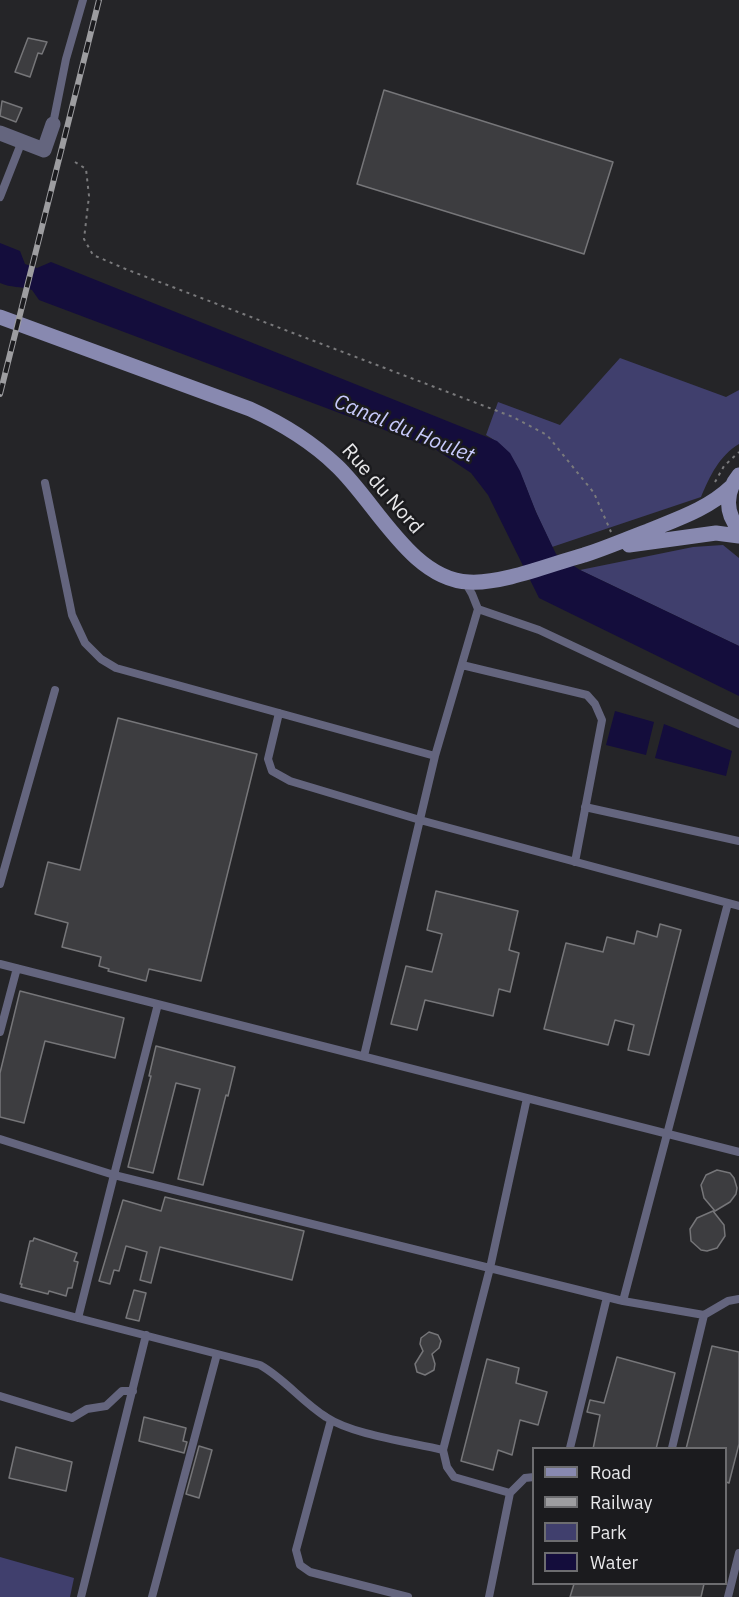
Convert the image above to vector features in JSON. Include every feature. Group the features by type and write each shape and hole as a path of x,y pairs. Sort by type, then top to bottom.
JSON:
{"street":[{"path":"0,133 44,150 53,124"},
{"name":"Rue du Nord","path":"0,317 238,405 279,424 314,447 339,468 421,563 441,575 465,582 483,582 508,577 605,549 697,511 715,500 735,481"},
{"path":"735,481 729,508 732,520 739,529"},
{"name":"Rue du Nord","path":"605,549 716,533 739,536"}],"lane":[{"path":"53,124 66,59 83,0"},
{"path":"0,197 22,141"},
{"path":"45,483 72,615 85,643 101,659 116,668 435,756"},
{"path":"364,1056 435,756 478,609 465,582"},
{"path":"478,609 539,630 739,724"},
{"path":"462,665 587,695 595,704 602,720 575,862"},
{"path":"0,885 55,690"},
{"path":"279,713 268,759 272,771 290,781 420,820 739,906"},
{"path":"585,807 739,841"},
{"path":"623,1301 669,1134 728,903"},
{"path":"0,964 739,1152"},
{"path":"0,1032 17,968"},
{"path":"78,1318 158,1004"},
{"path":"510,1493 454,1477 447,1467 443,1450 490,1268 527,1098"},
{"path":"0,1139 114,1174 623,1301 704,1315 728,1301 739,1299"},
{"path":"0,1297 260,1365 274,1372 312,1407 342,1427 443,1450"},
{"path":"570,1447 607,1297"},
{"path":"672,1447 704,1315"},
{"path":"81,1597 146,1335"},
{"path":"152,1597 217,1354"},
{"path":"0,1396 72,1418 87,1409 106,1406 122,1391 132,1391"},
{"path":"331,1420 296,1550 300,1565 310,1572 408,1597"},
{"path":"489,1597 510,1493 525,1478 532,1477"},
{"path":"729,1597 739,1553"}],"path":[{"path":"75,162 86,169 89,196 84,238 93,255 513,417 547,435 594,493 611,530 605,549"},
{"path":"714,485 724,466 739,452"}],"green space":[{"path":"620,358 726,397 739,390 739,444 726,454 712,474 701,497 552,547 518,468 505,450 486,435 498,402 560,425"},
{"path":"723,545 739,558 739,646 580,570 693,547"},
{"path":"0,1557 74,1578 70,1597 0,1597"}],"water":[{"name":"Canal du Houlet","path":"0,243 20,251 25,264 37,268 51,262 497,441 510,453 520,471 556,554 580,570 739,646 739,696 539,598 488,495 471,473 435,449 39,300 32,290 0,283"},
{"path":"615,711 654,722 646,755 606,745"},
{"path":"664,724 732,751 726,776 655,758"}],"building":[{"path":"28,38 47,42 42,54 38,53 30,77 15,72"},
{"path":"384,90 613,162 584,254 357,184"},
{"path":"2,101 22,108 16,122 0,116"},
{"path":"118,718 257,754 201,981 149,969 146,981 108,971 109,969 99,966 101,957 62,947 68,923 35,914 48,862 80,870"},
{"path":"436,891 518,911 509,950 519,953 510,992 499,989 493,1016 425,1000 417,1030 391,1024 406,966 432,972 442,934 427,930"},
{"path":"660,924 681,930 649,1055 628,1050 634,1025 615,1020 608,1045 544,1029 566,943 603,952 607,937 634,944 637,931 657,937"},
{"path":"20,991 124,1018 115,1058 45,1041 24,1123 0,1117 0,1073"},
{"path":"156,1046 235,1067 203,1185 178,1179 200,1089 176,1083 153,1173 128,1167 151,1076 149,1076"},
{"path":"717,1170 730,1173 737,1188 730,1202 715,1211 704,1198 701,1185 706,1175"},
{"path":"165,1197 304,1231 292,1280 160,1247 151,1283 140,1280 147,1252 126,1246 119,1271 114,1270 110,1284 99,1281 123,1200 161,1211"},
{"path":"713,1211 724,1225 725,1236 717,1248 701,1250 691,1241 690,1229 697,1218"},
{"path":"34,1238 77,1253 74,1261 78,1262 72,1288 68,1288 66,1296 21,1287 30,1241"},
{"path":"134,1290 146,1293 139,1321 126,1318"},
{"path":"429,1332 438,1335 441,1341 439,1348 432,1354 434,1370 425,1375 417,1372 415,1364 423,1351 420,1344 421,1338"},
{"path":"712,1346 739,1352 739,1444 729,1483 727,1482 727,1447 687,1447"},
{"path":"617,1357 675,1373 656,1447 593,1447 600,1415 587,1412 590,1400 604,1403"},
{"path":"487,1359 519,1368 516,1383 547,1392 538,1425 520,1420 512,1455 498,1450 493,1470 461,1461"},
{"path":"144,1417 186,1428 183,1441 187,1442 184,1453 139,1441"},
{"path":"199,1446 212,1450 199,1498 186,1494"},
{"path":"16,1447 72,1462 66,1491 9,1478"},
{"path":"574,1585 704,1585 701,1597 570,1597"}],"railway":[{"path":"0,394 99,0"}]}
